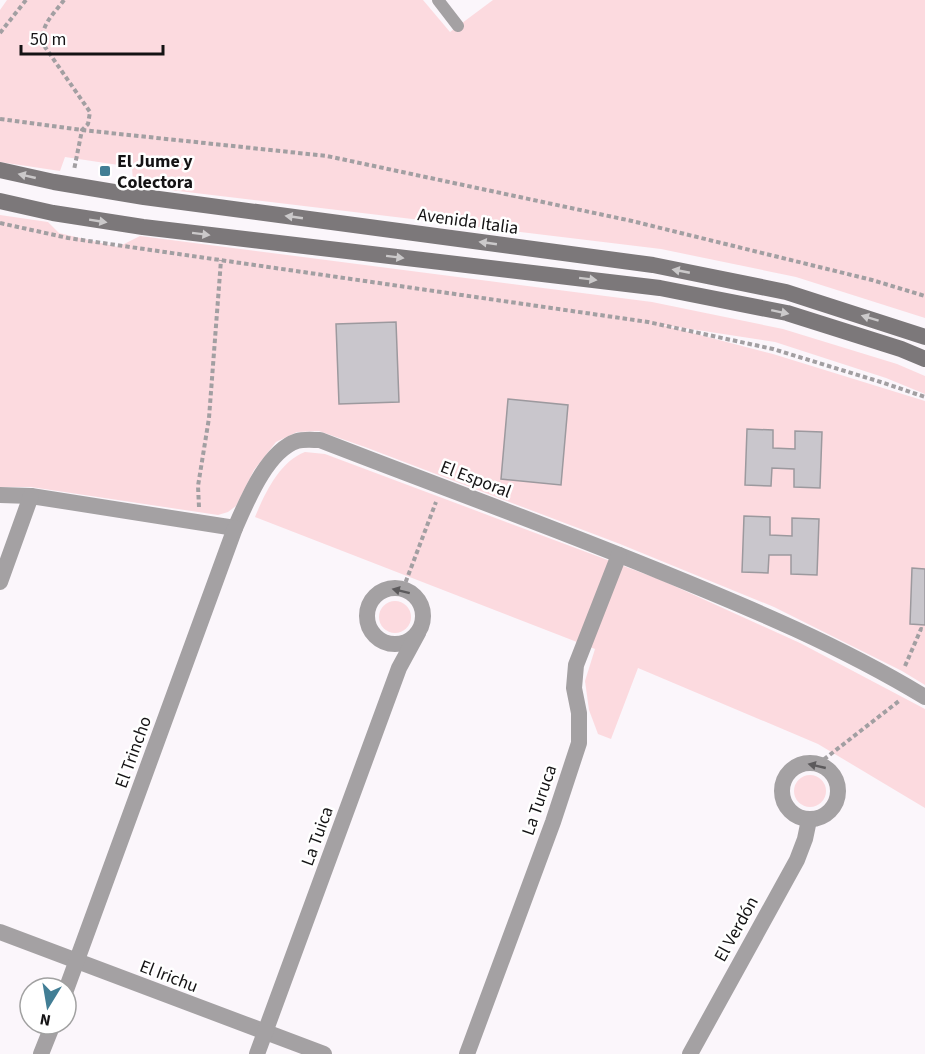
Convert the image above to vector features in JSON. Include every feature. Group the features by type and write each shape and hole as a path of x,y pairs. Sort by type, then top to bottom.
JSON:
{"main road":[{"name":"Avenida Italia","path":"0,170 71,185 155,198 653,265 786,292 925,337"},
{"path":"0,201 143,227 660,288 787,313 901,349 925,359"}],"street":[{"name":"El Esporal","path":"235,528 262,475 279,452 297,441 320,440 769,615 920,693"},
{"path":"0,495 31,496 235,528"},
{"path":"0,582 31,496"},
{"name":"El Trincho","path":"72,976 235,528"},
{"name":"La Turuca","path":"467,1054 553,822 579,743 579,713 574,688 576,665 619,555"},
{"path":"399,668 384,643 370,630 367,611 370,602 384,590 404,589"},
{"name":"La Tuica","path":"257,1054 399,668 422,625 422,608 418,599 404,589"},
{"path":"384,643 403,644 418,633"},
{"path":"819,764 833,775 837,783 837,801 826,815 809,820 791,813 785,805 782,787 791,770 799,765 819,764"},
{"name":"El Verdón","path":"690,1054 797,860 809,820"},
{"name":"El Irichu","path":"0,932 324,1054"},
{"path":"41,1054 48,1036"}],"lane":[{"path":"438,0 458,26"}],"path":[{"path":"0,33 26,0"},
{"path":"64,0 45,24 41,36 45,47 90,112 88,124 82,130 71,185"},
{"path":"0,119 327,156 632,222 872,280 925,297"},
{"path":"39,231 43,210"},
{"path":"0,223 68,238 648,322 773,349 925,398"},
{"path":"201,522 198,486 212,390 221,260"},
{"path":"404,589 441,487"},
{"path":"898,680 921,629 925,630"},
{"path":"819,764 920,693"}],"shaded area":[{"path":"7,0 423,0 450,32 493,0 925,0 925,318 796,277 661,249 170,190 133,182 132,167 65,157 60,171 0,162 0,10"},
{"path":"0,215 48,222 59,233 118,247 140,236 652,302 783,329 897,364 925,376 925,394 886,378 775,342 658,324 773,354 925,401 925,685 902,671 774,607 620,544 319,431 297,432 276,442 254,470 236,506 218,515 31,487 0,487"},
{"path":"305,452 325,454 661,580 800,643 925,709 925,808 818,744 638,668 611,739 598,734 589,710 585,681 595,649 255,517 274,479 296,456"},
{"path":"395,601 406,606 411,617 406,628 395,633 384,628 379,617 384,606"},
{"path":"810,775 821,780 826,791 821,802 810,807 799,802 794,791 799,780"}],"building":[{"path":"396,322 399,402 339,404 336,324"},
{"path":"508,399 568,405 561,485 501,479"},
{"path":"747,429 773,430 773,448 795,449 795,431 822,432 820,488 794,487 794,469 772,468 771,486 745,485"},
{"path":"744,516 770,517 770,535 792,536 792,518 819,519 817,575 791,574 791,555 769,555 768,573 742,572"},
{"path":"912,568 925,569 925,625 910,624"}],"place":[{"name":"El Jume y Colectora","path":"105,171"}]}
